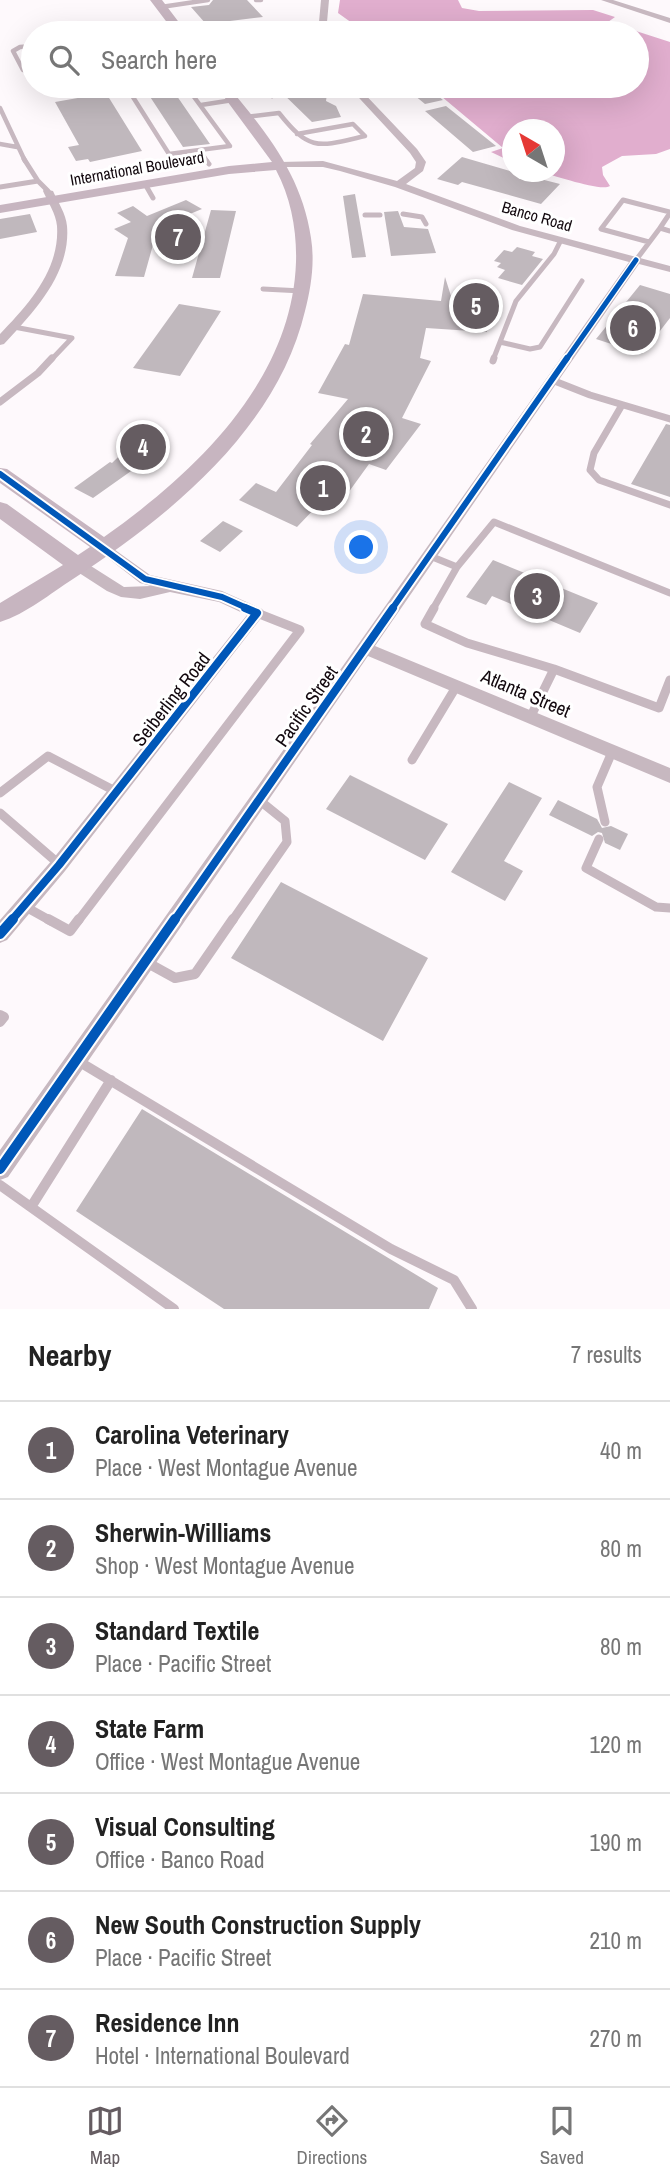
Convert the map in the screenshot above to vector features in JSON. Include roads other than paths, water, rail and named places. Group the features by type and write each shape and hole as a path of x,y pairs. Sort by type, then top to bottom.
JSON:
{"main road":[{"path":"158,4 171,21"},
{"path":"0,614 78,565 178,491 232,433 269,382 294,328 303,291 307,253 303,223 293,190 278,160 233,100"},
{"name":"International Boulevard","path":"0,199 209,164 278,160"},
{"name":"International Boulevard","path":"0,209 46,190 145,184 278,160"},
{"path":"0,474 104,547"},
{"path":"0,509 78,565"}],"street":[{"path":"323,21 325,0"},
{"path":"611,1 670,20"},
{"path":"363,98 421,162 420,169 399,185"},
{"name":"Banco Road","path":"278,160 342,167 399,185 454,208 670,269"},
{"path":"0,341 46,288 59,253 62,227 46,190"},
{"name":"Pacific Street","path":"0,1169 636,260"},
{"path":"104,547 145,579 222,597 257,613"},
{"path":"78,565 124,594 140,596 170,587"},
{"name":"Seiberling Road","path":"0,934 59,865 257,613"},
{"name":"Atlanta Street","path":"366,649 670,776"}],"lane":[{"path":"158,4 208,0"},
{"path":"256,0 261,0"},
{"path":"21,47 13,51 21,66"},
{"path":"134,98 169,154 230,146 195,98"},
{"path":"201,105 233,100"},
{"path":"278,104 279,113 297,134 304,140 325,143 365,136 353,124 297,134"},
{"path":"0,108 17,147 46,190"},
{"path":"245,117 279,113"},
{"path":"0,144 17,147"},
{"path":"200,151 209,164"},
{"path":"145,184 153,198"},
{"path":"0,187 46,190"},
{"path":"636,260 670,213 624,200 601,229 649,242"},
{"path":"403,214 422,216 426,224"},
{"path":"365,215 380,215"},
{"path":"660,228 670,231"},
{"path":"493,361 516,301 562,240"},
{"path":"500,342 530,349 540,347 582,281"},
{"path":"262,289 303,291"},
{"path":"0,402 38,373 72,338 14,327"},
{"path":"552,380 590,396 670,419"},
{"path":"622,405 594,453 590,470 599,480 670,505"},
{"path":"670,593 494,522 457,567 425,624 467,643 554,669 659,708 670,680"},
{"path":"430,556 457,567"},
{"path":"24,906 70,931 300,630 257,613"},
{"path":"530,718 554,669"},
{"path":"412,760 456,687"},
{"path":"605,822 597,787 612,752"},
{"path":"0,793 48,756 117,792"},
{"path":"146,962 172,979 185,980 195,974 257,886 287,842 289,826 284,817 259,800"},
{"path":"0,813 59,865"},
{"path":"599,839 586,868 656,907 670,908"},
{"path":"0,1015 4,1017 0,1021"},
{"path":"76,1060 391,1249 454,1280 472,1309"},
{"path":"31,1207 111,1080"},
{"path":"0,1185 174,1309"}],"place":[{"name":"Residence Inn","path":"178,237"},
{"name":"Visual Consulting","path":"476,306"},
{"name":"New South Construction Supply","path":"633,328"},
{"name":"Sherwin-Williams","path":"366,434"},
{"name":"State Farm","path":"143,447"},
{"name":"Carolina Veterinary","path":"323,488"},
{"name":"Standard Textile","path":"537,596"}]}
